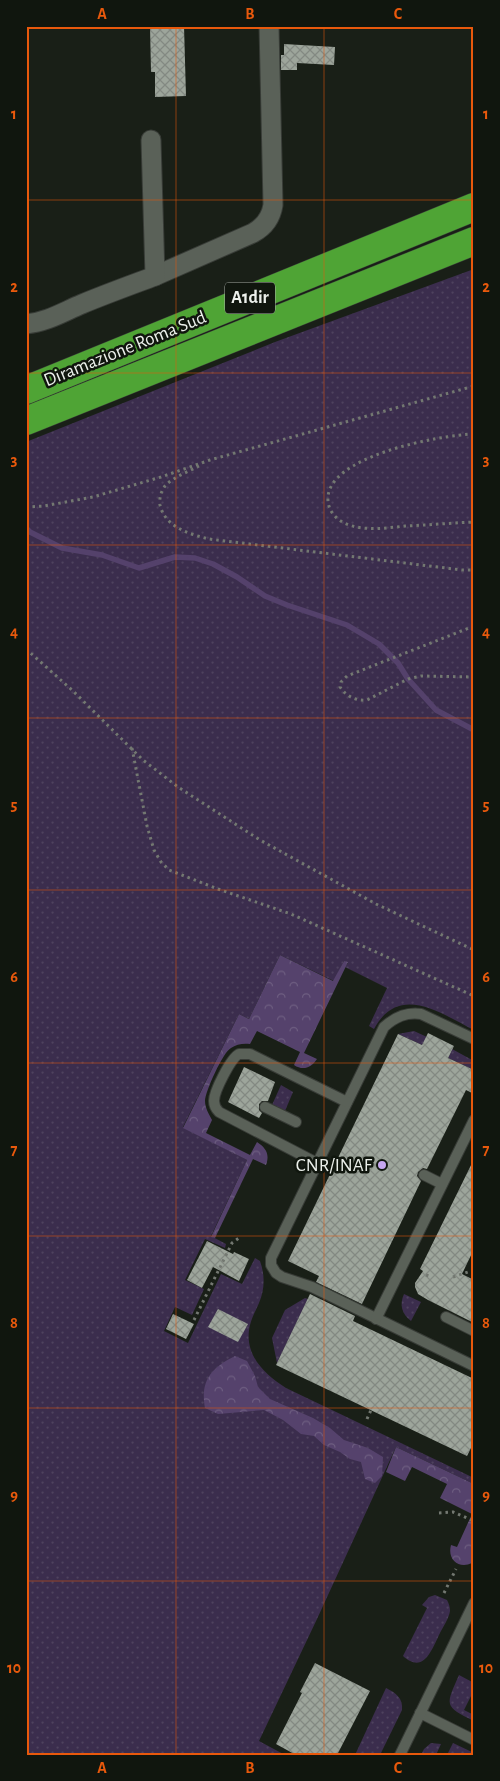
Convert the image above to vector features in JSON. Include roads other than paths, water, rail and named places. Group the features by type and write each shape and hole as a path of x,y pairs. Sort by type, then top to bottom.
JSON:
{"highway":[{"name":"Diramazione Roma Sud","path":"26,390 474,207"},
{"name":"Diramazione Roma Sud","path":"26,421 474,241"},
{"path":"374,281 474,248"}],"street":[{"path":"26,324 55,317 82,304 155,276 253,233 263,226 270,216 272,205 269,26"},
{"path":"151,140 155,276"}],"lane":[{"path":"474,1039 421,1014 412,1012 392,1020 384,1027 271,1258 271,1265 276,1273 282,1277 312,1287 474,1366"},
{"path":"317,1163 219,1112 215,1108 214,1098 231,1062 239,1054 250,1054 347,1102"},
{"path":"265,1107 296,1122"},
{"path":"376,1319 474,1120"},
{"path":"424,1176 442,1184"},
{"path":"446,1317 474,1331"},
{"path":"400,1755 474,1603"},
{"path":"420,1714 474,1740"}],"waterway":[{"path":"26,528 30,532 62,548 102,555 139,568 175,557 195,558 213,564 237,577 265,596 347,625 379,644 398,663 408,679 436,710 474,730"}],"place":[{"name":"CNR/INAF","path":"382,1165"}]}
